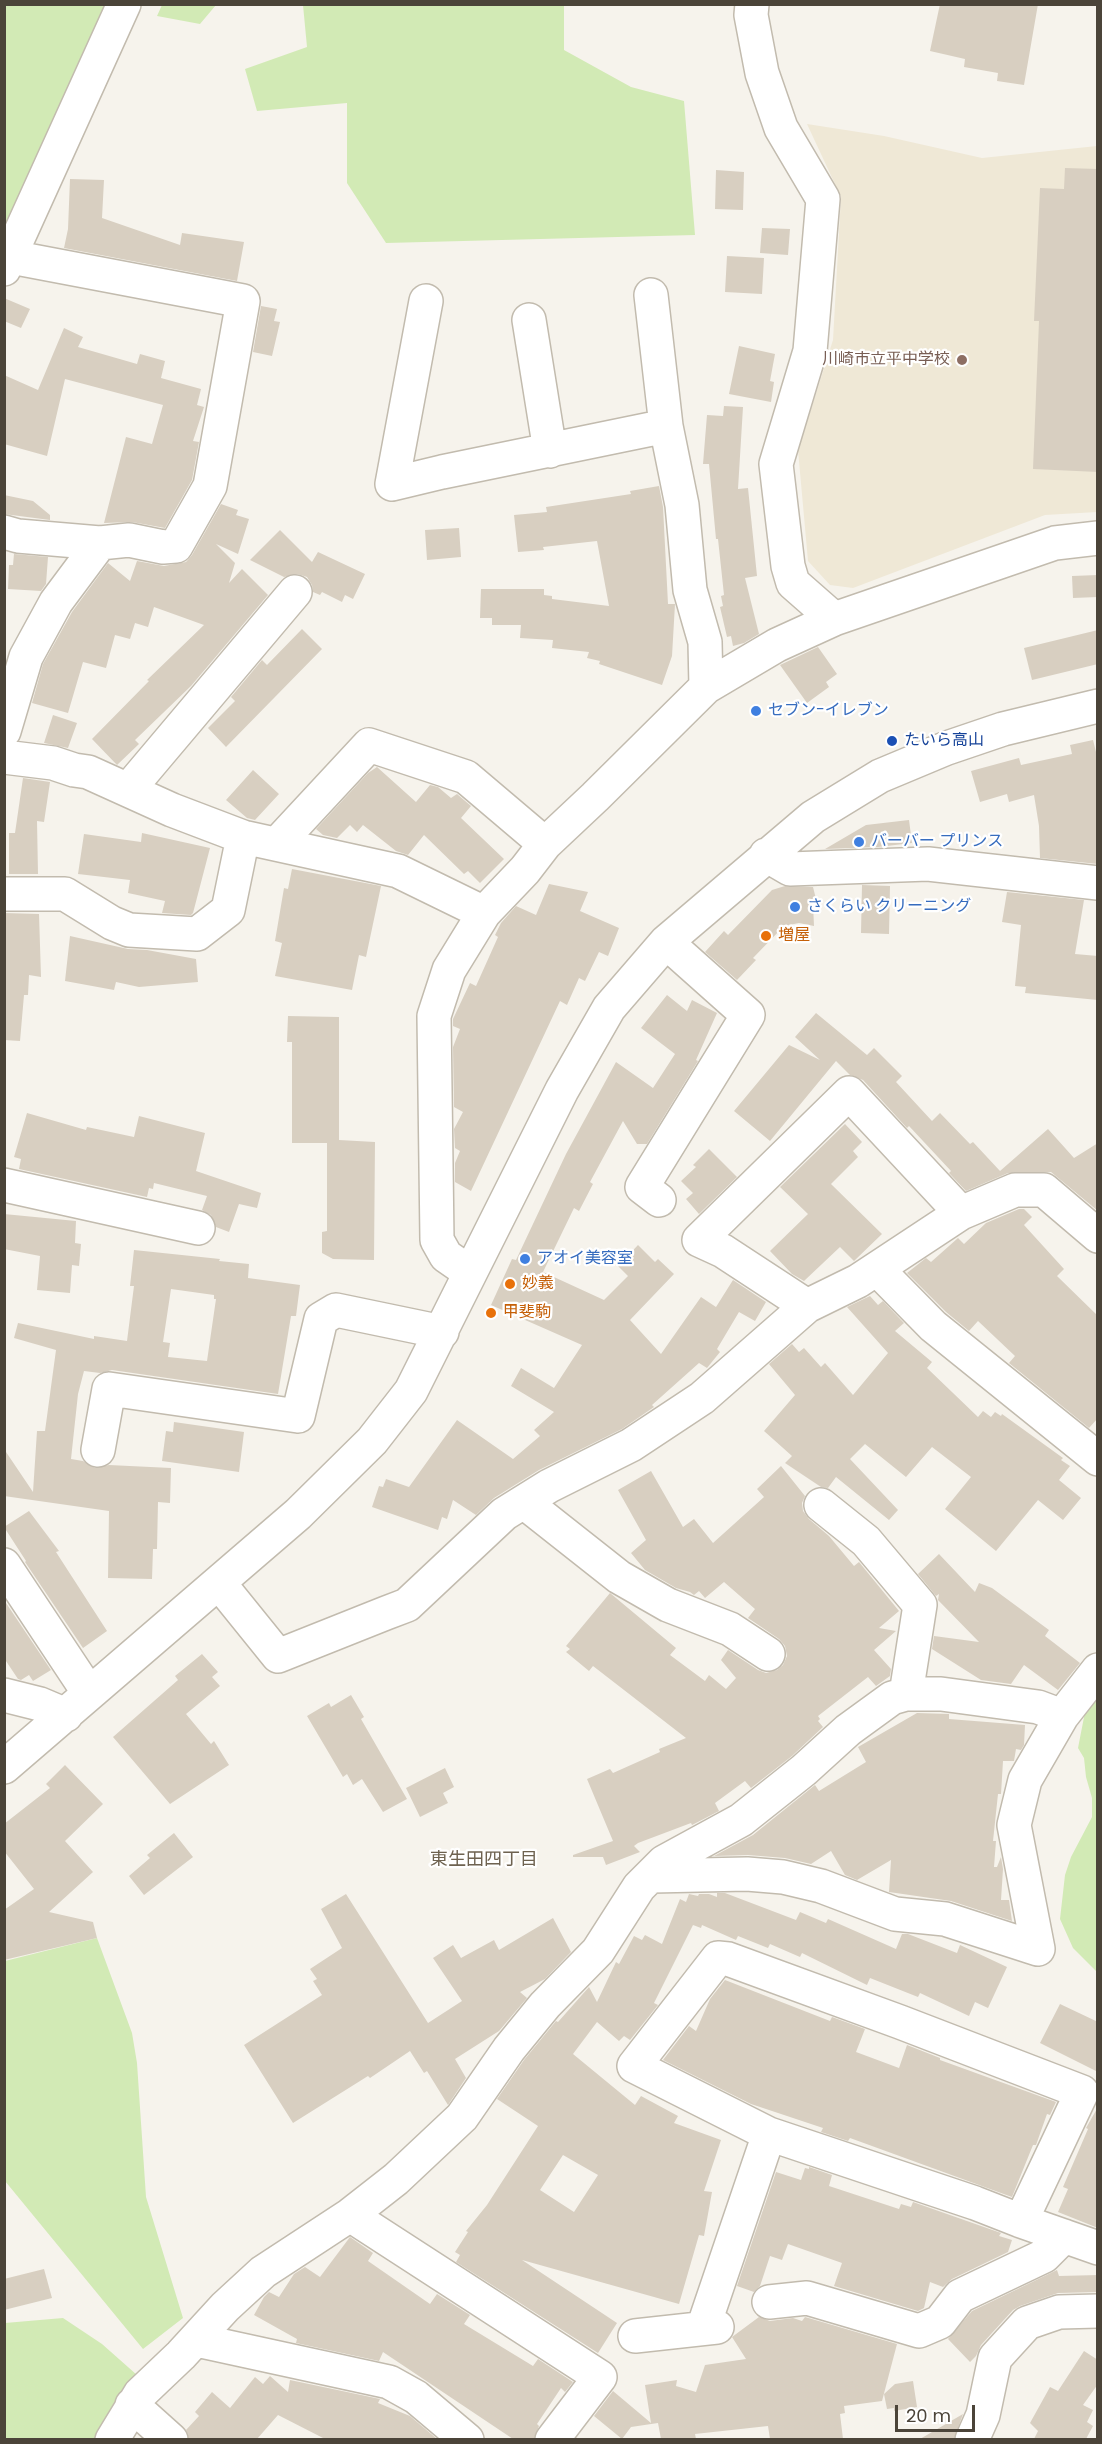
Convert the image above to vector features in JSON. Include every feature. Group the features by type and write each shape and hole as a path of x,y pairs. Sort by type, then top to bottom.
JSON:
{"street":[{"path":"4,532 18,536 100,543 129,540 163,547 176,546 210,486 243,301 8,263 124,4"},
{"path":"752,4 751,15 762,73 781,128 823,199 810,351 776,464 788,566 793,583 834,619"},
{"path":"651,295 666,426 682,505 690,590 705,642 706,687"},
{"path":"426,301 392,484 666,426"},
{"path":"529,320 550,451"},
{"path":"469,1272 446,1256 437,1240 434,1016 449,970 484,913 525,870 545,844 706,687 777,645 834,619 1055,543 1098,538"},
{"path":"4,731 15,654 100,543"},
{"path":"128,790 295,592"},
{"path":"4,1767 329,1486 372,1441 411,1391 562,1090 609,1008 666,942 813,817 880,776 947,748 1003,729 1098,706"},
{"path":"277,844 369,745 466,777 545,844"},
{"path":"4,757 53,763 88,772 172,810 243,837 398,871 484,913"},
{"path":"4,894 65,894 112,923 129,930 197,934 228,910 243,837"},
{"path":"766,855 790,869 928,864 1098,883"},
{"path":"659,1200 642,1187 748,1015 666,942"},
{"path":"807,1306 723,1251 699,1240 849,1093 961,1213"},
{"path":"4,1185 198,1228"},
{"path":"219,1583 278,1656 407,1605 504,1514 549,1486 631,1445 702,1398 807,1306 877,1269 961,1213 1015,1190 1044,1190 1098,1236"},
{"path":"877,1269 933,1326 1098,1459"},
{"path":"98,1450 109,1389 298,1416 321,1319 336,1310 442,1332"},
{"path":"524,1502 619,1577 668,1605 730,1629 768,1654"},
{"path":"820,1505 866,1541 920,1605 906,1694"},
{"path":"4,1565 78,1704"},
{"path":"651,1876 747,1874 783,1877 821,1887 895,1914 945,1919 1038,1949 1014,1825 1025,1780 1062,1716 1098,1670"},
{"path":"112,2439 140,2394 196,2340 225,2307 263,2272 350,2215 396,2179 462,2117 509,2049 544,2005 598,1951 639,1887 664,1862 741,1820 804,1770 848,1730 892,1698 906,1694 941,1694 1038,1707 1062,1716"},
{"path":"4,1695 40,1704 78,1704"},
{"path":"1021,2221 1082,2092 900,2022 728,1959 718,1958 634,2066 769,2134 1098,2248"},
{"path":"635,2336 710,2328 769,2134"},
{"path":"350,2215 603,2373 552,2439"},
{"path":"769,2302 807,2298 919,2331 940,2322 960,2296 1044,2256 1065,2236"},
{"path":"972,2439 982,2415 995,2358 1028,2323 1059,2312 1098,2311"},
{"path":"196,2340 388,2382 416,2397 467,2439"},
{"path":"132,2405 171,2439"}],"shaded area":[{"name":"川崎市立平中学校","path":"807,124 884,136 982,158 1097,146 1097,512 1045,515 853,588 830,585 808,561 798,450 833,340 841,197"}],"green space":[{"path":"162,4 216,5 200,24 157,16"},
{"path":"5,5 106,5 5,261"},
{"path":"303,5 564,5 564,50 631,87 684,101 695,235 386,243 347,183 347,103 257,111 245,69 307,47"},
{"path":"1097,1689 1097,1972 1073,1948 1060,1919 1065,1875 1071,1857 1092,1817 1092,1798 1084,1758 1078,1748 1085,1712"},
{"path":"97,1938 132,2033 137,2063 146,2197 183,2318 143,2349 5,2181 5,1961"},
{"path":"63,2318 102,2344 137,2375 110,2439 5,2440 5,2323"}],"building":[{"path":"940,4 1038,4 1024,85 997,81 998,73 964,67 965,59 930,51"},
{"path":"1065,168 1098,169 1098,472 1033,469 1039,321 1034,321 1040,188 1064,189"},
{"path":"716,170 744,172 743,210 715,209"},
{"path":"70,179 104,180 102,218 180,245 182,233 244,242 237,281 64,248 68,229"},
{"path":"762,228 790,229 788,255 760,253"},
{"path":"727,256 764,258 762,294 725,292"},
{"path":"4,298 30,309 21,328 4,321"},
{"path":"261,306 277,309 274,321 280,322 272,356 253,352"},
{"path":"64,328 83,337 78,347 137,364 140,354 165,361 161,378 201,389 197,405 204,407 193,441 199,442 192,480 165,528 132,522 104,523 126,437 152,444 163,405 65,379 47,456 4,444 4,375 38,390"},
{"path":"739,346 775,354 770,381 774,382 771,402 729,394"},
{"path":"724,406 743,407 738,489 748,488 757,576 745,578 759,634 744,643 733,646 731,636 727,637 720,607 723,606 721,596 724,595 718,539 716,539 709,464 703,464 707,415 723,416"},
{"path":"659,486 663,507 668,604 675,604 672,656 662,685 599,664 600,661 587,658 589,652 552,648 553,640 520,638 521,625 492,625 492,618 480,618 481,589 544,589 544,595 552,596 552,599 609,606 597,541 518,552 514,515 547,512 546,507 631,494 630,491"},
{"path":"4,495 33,501 50,515 50,520 4,514"},
{"path":"221,504 238,510 236,515 249,519 238,554 216,544 235,563 229,583 242,569 268,595 191,686 135,740 139,744 117,765 92,739 149,681 147,680 204,625 154,607 148,627 135,623 130,639 115,635 106,668 83,662 68,713 32,703 43,664 72,612 108,563 130,581 137,561 164,566 186,562"},
{"path":"459,528 461,557 427,560 425,530"},
{"path":"280,530 312,562 318,552 365,574 353,599 345,595 342,602 322,592 320,595 313,592 307,577 298,574 284,577 250,560"},
{"path":"14,554 48,557 46,584 41,591 8,589 9,565 13,565"},
{"path":"1098,575 1098,597 1073,598 1072,576"},
{"path":"302,629 322,649 226,747 208,728 235,701 231,697 262,660 267,665"},
{"path":"1098,630 1098,664 1032,680 1024,648"},
{"path":"818,647 837,674 826,682 829,687 807,703 780,665"},
{"path":"53,715 77,723 68,748 44,743"},
{"path":"1093,740 1098,760 1098,864 1040,858 1039,826 1034,795 1009,802 1007,794 980,802 971,771 1019,758 1021,765 1072,754 1070,745"},
{"path":"377,767 416,802 430,785 438,787 451,798 457,794 471,806 461,818 504,859 480,883 468,871 464,874 424,835 408,855 396,851 363,825 357,832 350,825 337,838 323,835 316,829 368,773"},
{"path":"253,770 279,794 255,820 247,818 226,800"},
{"path":"23,778 50,782 44,822 37,821 38,874 9,874 9,833 15,833"},
{"path":"909,820 912,843 825,849 866,825"},
{"path":"142,833 210,848 191,915 162,913 165,901 128,893 130,880 78,874 84,834 141,842"},
{"path":"292,869 381,886 366,957 359,955 352,990 275,976 282,943 275,941 284,888 288,889"},
{"path":"549,884 588,892 580,911 619,928 608,956 599,952 585,981 579,978 567,1005 560,1001 471,1191 455,1182 455,1163 460,1151 455,1148 454,1129 463,1112 454,1107 453,1047 460,1029 453,1026 453,1019 470,983 476,986 498,937 495,935 501,923 516,906 536,915"},
{"path":"862,885 890,886 889,934 861,933"},
{"path":"785,886 813,887 817,903 813,904 814,926 799,923 784,926 753,958 756,960 737,980 705,952 724,931 728,935 772,890"},
{"path":"1007,892 1084,900 1075,954 1098,956 1098,1000 1025,993 1026,987 1015,986 1021,925 1002,922"},
{"path":"4,913 39,914 41,977 29,975 28,995 24,995 20,1041 4,1040"},
{"path":"70,936 128,949 196,959 198,982 139,987 116,982 114,990 65,981"},
{"path":"667,995 687,1011 692,1000 717,1013 696,1060 698,1061 647,1144 637,1144 623,1121 590,1182 593,1184 579,1211 574,1208 543,1272 604,1300 628,1276 618,1266 638,1245 655,1262 658,1259 674,1274 630,1320 661,1354 701,1297 716,1307 733,1280 766,1302 755,1321 739,1312 717,1349 720,1352 707,1368 699,1363 652,1405 654,1407 622,1429 539,1470 494,1498 476,1515 453,1500 447,1519 442,1517 438,1530 372,1507 379,1486 383,1487 386,1479 409,1487 457,1420 513,1459 540,1436 534,1430 554,1412 511,1386 521,1368 554,1388 582,1345 491,1305 512,1259 516,1260 566,1154 616,1062 653,1088 675,1054 641,1028"},
{"path":"816,1013 867,1055 874,1048 902,1076 896,1082 932,1121 940,1113 970,1144 973,1142 1000,1171 1048,1129 1074,1158 1098,1143 1098,1211 1051,1172 1008,1173 966,1191 949,1173 951,1171 863,1080 850,1075 836,1061 770,1141 734,1111 789,1045 820,1060 795,1037"},
{"path":"288,1016 339,1017 339,1140 375,1142 374,1260 333,1259 322,1253 322,1232 327,1231 327,1143 292,1143 292,1042 287,1042"},
{"path":"27,1113 86,1130 87,1127 134,1137 139,1116 205,1133 196,1171 261,1193 257,1208 239,1204 229,1232 216,1227 211,1215 202,1210 207,1196 154,1183 153,1189 149,1188 147,1197 19,1169 21,1159 14,1157"},
{"path":"845,1124 862,1142 853,1151 858,1157 831,1184 882,1234 854,1261 840,1247 804,1281 792,1274 770,1251 808,1214 780,1187"},
{"path":"709,1149 737,1177 699,1214 686,1199 693,1193 681,1181 696,1167 693,1165"},
{"path":"1024,1209 1032,1217 1024,1225 1064,1269 1057,1276 1098,1316 1098,1418 1089,1428 1009,1363 1015,1356 978,1321 969,1331 946,1312 907,1273 926,1258 931,1262 958,1238 964,1244 986,1223"},
{"path":"4,1214 76,1221 75,1243 81,1244 79,1266 72,1265 70,1293 37,1290 40,1256 4,1249"},
{"path":"134,1250 249,1264 248,1278 300,1285 296,1316 291,1316 278,1394 112,1370 100,1373 84,1371 78,1394 71,1459 83,1461 95,1468 109,1465 171,1468 170,1503 158,1502 157,1549 153,1549 152,1579 108,1578 109,1511 4,1496 4,1449 33,1492 37,1431 45,1431 56,1350 14,1338 18,1323 94,1339 94,1336 127,1341 134,1286 130,1286","holes":["171,1289 214,1295 216,1299 207,1361 168,1357 170,1343 163,1342"]},
{"path":"870,1296 878,1305 883,1301 904,1323 895,1331 932,1362 927,1368 978,1417 983,1411 991,1417 995,1412 1001,1416 1002,1414 1063,1458 1061,1460 1070,1466 1059,1480 1081,1498 1063,1520 1038,1500 996,1551 945,1509 971,1477 932,1447 906,1477 865,1444 850,1459 898,1510 889,1520 836,1477 828,1488 821,1487 785,1463 792,1456 764,1431 795,1395 769,1364 792,1344 799,1352 804,1348 821,1367 825,1363 853,1395 888,1353 847,1307"},
{"path":"174,1422 244,1432 239,1472 162,1461 166,1431 173,1432"},
{"path":"781,1466 805,1496 802,1503 803,1511 809,1519 829,1536 854,1566 859,1562 899,1611 879,1628 896,1631 874,1650 891,1669 890,1676 876,1686 868,1677 818,1716 820,1719 818,1721 823,1727 792,1756 751,1788 745,1781 715,1803 719,1811 692,1825 691,1823 638,1843 634,1846 640,1852 606,1865 603,1857 573,1857 573,1855 613,1841 587,1779 610,1769 613,1773 686,1738 593,1666 589,1671 566,1652 570,1649 566,1646 610,1593 676,1648 670,1655 705,1681 709,1675 726,1689 736,1678 721,1660 728,1650 766,1673 777,1670 783,1665 787,1656 785,1646 779,1639 748,1618 755,1609 724,1582 705,1598 699,1591 694,1595 676,1588 645,1570 631,1553 646,1540 618,1490 651,1471 683,1527 694,1519 713,1543 764,1497 757,1489"},
{"path":"29,1511 59,1551 56,1552 107,1631 83,1648 4,1527"},
{"path":"939,1554 975,1592 979,1583 992,1588 1049,1630 1045,1636 1080,1663 1058,1690 1024,1665 1011,1684 981,1680 932,1649 934,1636 979,1642 938,1600 939,1594 936,1596 918,1574"},
{"path":"4,1600 51,1670 33,1681 29,1675 21,1680 18,1679 4,1658"},
{"path":"202,1654 218,1672 212,1677 220,1686 186,1714 211,1744 214,1741 229,1765 170,1804 113,1737 178,1680 175,1676"},
{"path":"351,1695 364,1717 361,1719 407,1799 383,1812 362,1779 353,1785 347,1774 343,1777 307,1716 329,1703 331,1707"},
{"path":"917,1713 949,1714 949,1719 1025,1725 1024,1745 1021,1750 1016,1749 1014,1761 1003,1761 1001,1794 998,1794 993,1841 996,1841 994,1867 997,1867 1001,1857 1003,1869 1001,1900 1009,1900 1012,1921 951,1901 889,1892 891,1860 857,1880 845,1875 831,1851 811,1864 785,1858 748,1855 714,1856 753,1835 815,1785 819,1791 866,1762 858,1747"},
{"path":"65,1765 103,1804 65,1841 93,1872 49,1912 93,1922 97,1938 4,1960 4,1910 34,1889 4,1851 4,1824 50,1788 46,1784"},
{"path":"445,1768 454,1787 443,1793 448,1803 420,1817 406,1788"},
{"path":"174,1833 193,1857 144,1895 129,1876 150,1858 147,1855"},
{"path":"717,1893 725,1893 796,1920 800,1912 826,1923 828,1919 896,1949 902,1934 908,1934 957,1953 960,1945 1007,1967 988,2008 975,2002 969,2016 920,1993 918,1997 870,1978 867,1985 802,1953 800,1957 770,1944 768,1948 738,1936 736,1940 702,1925 701,1928 693,1925 654,2003 658,2005 630,2040 624,2036 619,2041 597,2022 573,2054 635,2105 641,2096 678,2116 674,2123 721,2140 704,2191 712,2192 704,2236 699,2235 679,2304 522,2260 617,2323 598,2353 456,2262 460,2255 455,2252 468,2232 466,2231 487,2205 538,2126 497,2099 524,2060 556,2021 558,2022 589,1987 597,2002 616,1962 619,1964 634,1936 642,1940 645,1935 662,1944 680,1899 686,1902 689,1894 698,1896 709,1894 717,1897","holes":["563,2155 598,2175 574,2212 540,2190"]},
{"path":"346,1894 428,2023 462,2001 433,1958 453,1945 461,1958 494,1940 499,1950 553,1918 571,1952 545,1979 520,1992 527,1998 499,2031 455,2059 466,2078 448,2105 427,2071 424,2073 410,2051 370,2078 368,2076 293,2123 244,2045 322,1995 313,1981 317,1979 310,1969 342,1948 321,1909"},
{"path":"725,1980 830,2021 832,2017 865,2029 856,2052 899,2068 907,2045 940,2058 940,2060 1056,2102 1050,2115 1047,2114 1036,2145 1033,2145 1012,2197 850,2138 848,2141 821,2132 823,2128 751,2104 663,2060 689,2026 696,2031 710,1999"},
{"path":"1060,2004 1098,2022 1098,2072 1040,2043"},
{"path":"1098,2107 1098,2228 1058,2212 1068,2189 1063,2187 1088,2129 1086,2128"},
{"path":"809,2167 832,2175 829,2186 899,2209 901,2204 911,2207 913,2202 1001,2233 999,2236 1012,2240 1008,2252 952,2279 943,2287 930,2282 924,2308 918,2311 834,2286 842,2263 788,2244 782,2260 770,2256 760,2286 754,2292 737,2286 776,2172 801,2180 805,2168 809,2169"},
{"path":"350,2237 373,2253 368,2261 430,2304 437,2294 470,2315 464,2324 533,2366 538,2359 573,2382 565,2392 561,2388 537,2424 539,2426 534,2439 513,2439 383,2352 379,2361 296,2343 297,2339 254,2315 269,2292 279,2297 294,2274 305,2267 320,2277"},
{"path":"44,2269 52,2298 4,2310 4,2279"},
{"path":"1057,2270 1059,2276 1098,2275 1098,2292 1058,2293 1020,2306 1013,2310 981,2345 970,2362 948,2339 972,2311"},
{"path":"759,2317 770,2321 793,2318 802,2321 805,2317 897,2344 882,2401 844,2406 845,2413 840,2414 843,2439 770,2439 768,2426 695,2434 696,2439 661,2439 658,2423 631,2427 622,2439 594,2416 613,2391 651,2423 645,2385 677,2380 676,2386 696,2392 705,2365 746,2359 732,2337"},
{"path":"1084,2351 1098,2360 1098,2384 1083,2405 1093,2410 1087,2422 1093,2426 1086,2439 1034,2439 1038,2431 1030,2423 1050,2387 1058,2391"},
{"path":"270,2376 288,2392 290,2380 380,2399 378,2403 410,2416 437,2439 325,2439 278,2415 257,2439 189,2439 186,2430 199,2416 195,2412 212,2392 230,2408 255,2377 263,2384"},
{"path":"913,2381 917,2407 894,2411 894,2408 887,2409 884,2394 895,2384"},
{"path":"963,2414 954,2439 920,2439"}],"place":[{"name":"川崎市立平中学校","path":"962,360"},
{"name":"セブン-イレブン","path":"756,711"},
{"name":"たいら高山","path":"892,741"},
{"name":"バーバー プリンス","path":"859,842"},
{"name":"さくらい クリーニング","path":"795,907"},
{"name":"増屋","path":"766,936"},
{"name":"アオイ美容室","path":"525,1259"},
{"name":"妙義","path":"510,1284"},
{"name":"甲斐駒","path":"491,1313"}],"district":[{"name":"東生田四丁目","path":"484,1860"}]}
